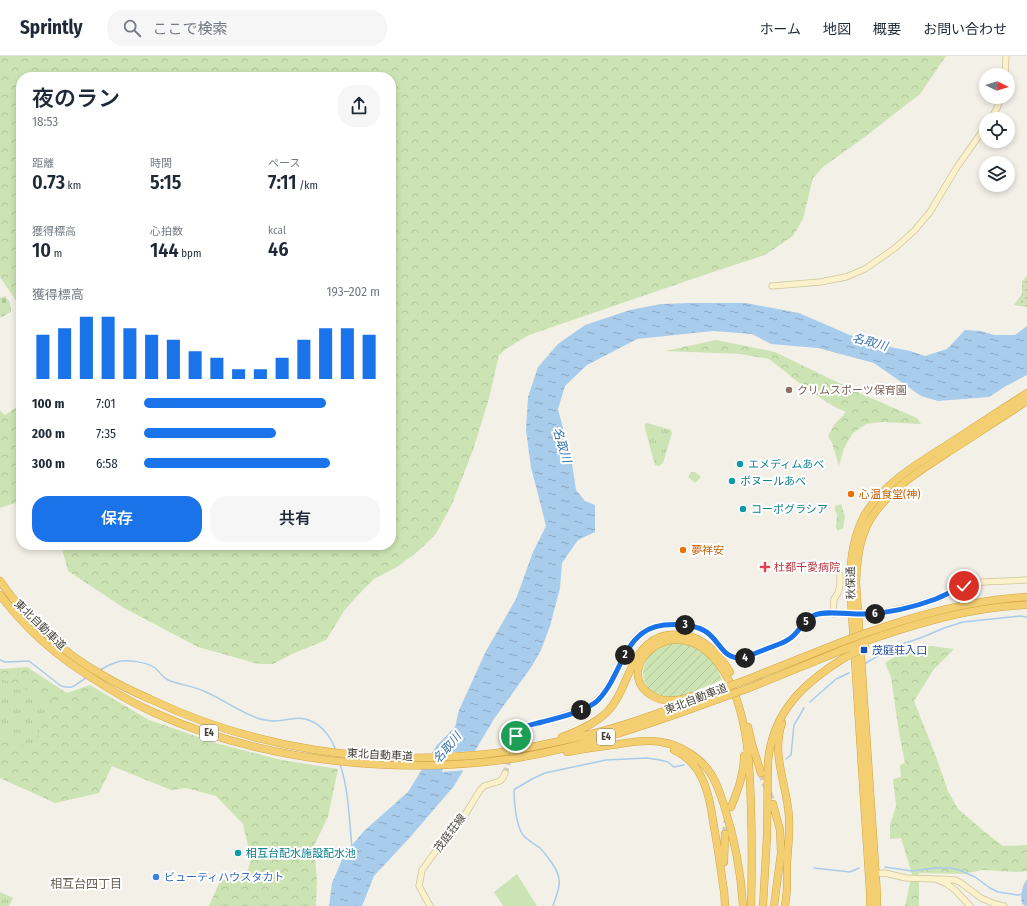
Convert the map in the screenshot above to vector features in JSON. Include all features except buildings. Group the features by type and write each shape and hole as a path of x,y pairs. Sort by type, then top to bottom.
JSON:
{"highway":[{"name":"秋保通","path":"855,614 850,584 851,559 859,527 864,516 875,500 888,487 915,466 1027,394"},
{"name":"秋保通","path":"877,906 872,874 855,614 858,557 862,539 870,522 881,505 897,488 1027,401"},
{"name":"東北自動車道","path":"0,582 24,611 50,637 69,653 103,676 159,704 230,731 260,739 331,752 383,757 452,757 488,754 566,740 663,711 796,656 814,653 866,633 918,616 990,600 1027,598"},
{"name":"東北自動車道","path":"0,595 18,617 58,655 85,674 132,702 156,713 229,740 257,747 333,760 401,765 483,763 542,753 595,741 724,698 845,649 866,644"},
{"path":"763,906 768,836 769,752 776,727 784,711 795,698 811,682 832,666 866,644 946,617 991,608 1027,605"},
{"path":"505,751 564,736 596,721 606,713 617,700 634,662 642,650 658,638 670,634 682,634 695,638 706,645 718,656 728,670 741,698 752,744 761,773"},
{"path":"721,688 680,700 659,699 648,694 643,689 639,679 639,668 644,656 658,644 670,640 689,642 702,648 713,658 728,679 733,689 740,710 747,749 750,785 752,850 751,906"},
{"path":"785,906 789,809 778,758 778,744 784,720 795,698"},
{"path":"731,807 740,785 744,769 744,746 740,710"},
{"path":"747,722 752,750 755,793 756,906"},
{"path":"483,763 519,760 640,741 662,742 685,750 705,767 716,783 726,812 737,860 743,906"},
{"path":"611,745 653,744 669,748 687,758 696,768 704,782 709,800 718,846 725,906"},
{"path":"773,804 780,830 784,885 781,906"},
{"path":"724,834 724,892"},
{"path":"778,906 780,885 788,847"},
{"path":"774,906 781,853"},
{"path":"776,884 783,869"},
{"path":"783,869 787,886"},
{"name":"秋保通","path":"869,906 872,874"}],"street":[{"path":"1005,68 1006,56"},
{"path":"772,286 820,282 846,277 865,269 895,248 914,231 930,212 957,167 979,136"},
{"path":"833,614 834,599 838,593 840,585 840,575"},
{"path":"513,744 518,732 523,728 590,706 602,695 611,682 631,644 636,638 648,630 663,625 692,626 706,632 712,636 727,654 737,659 750,656 782,643 793,636 811,616 816,614 881,613 937,599 970,584 1027,580"},
{"name":"茂庭荘線","path":"430,906 419,886 422,870 462,818 480,790 484,786 500,781 505,772"},
{"path":"872,874 885,873 906,878 955,880 981,898 1004,906"},
{"path":"936,879 955,890 970,906"}],"green space":[{"path":"0,56 946,56 920,94 823,167 813,178 803,219 793,236 765,255 529,335 507,348 499,355 489,398 473,450 452,504 436,534 417,552 397,567 374,579 344,611 326,640 292,654 273,664 259,664 198,647 124,608 68,571 62,550 396,550 396,72 16,72 16,301 0,277"},
{"path":"1027,276 1027,307 1014,305 1022,294 1022,281"},
{"path":"5,296 10,302 11,312 0,318 0,298"},
{"path":"716,340 775,352 864,395 917,418 921,424 882,422 866,424 853,433 844,448 839,466 832,443 828,436 834,425 846,412 833,406 807,389 769,359 740,354 665,351"},
{"path":"16,407 16,503 0,508 0,410 5,415"},
{"path":"647,423 671,430 672,433 663,463 659,466 655,465 645,429 645,424"},
{"path":"691,472 695,472 701,477 695,483 688,477"},
{"path":"841,504 845,517 843,528 838,531 836,528 837,514 835,511 835,506"},
{"path":"675,642 689,644 707,655 717,668 722,680 679,696 662,696 653,692 647,686 644,678 643,670 646,661 651,653 660,646"},
{"path":"931,646 954,649 934,669 914,701 948,791 958,809 1003,846 1027,845 1027,871 1016,872 983,870 963,874 919,873 919,906 905,906 912,874 901,838 890,839 890,825 896,806 893,779 901,777 900,765 905,763 891,677 885,663 901,654"},
{"path":"27,667 67,693 90,685 149,720 219,744 282,760 338,769 328,817 314,846 317,881 316,906 209,906 220,881 247,873 251,859 243,824 216,796 186,788 171,790 112,766 99,793 55,803 0,778 0,669"},
{"path":"0,678 52,701 32,749 0,735"},
{"path":"517,874 537,906 503,906 494,892"},
{"path":"0,892 13,898 9,906 0,906"}],"water":[{"name":"名取川","path":"746,303 799,313 866,342 910,351 925,356 947,349 965,330 981,331 994,335 1015,335 1027,326 1027,375 989,397 938,401 921,396 874,363 818,348 771,344 752,334 713,331 637,339 587,365 565,386 558,409 572,463 576,490 585,501 595,505 595,532 578,540 562,563 560,588 550,626 541,650 532,666 494,719 454,786 374,876 362,906 329,906 332,883 345,853 365,830 408,792 437,745 455,727 459,710 486,651 516,599 533,552 546,526 531,468 526,430 528,397 538,367 558,344 585,325 630,310 661,304"},
{"path":"1027,879 1026,906 1022,904 1021,894"}],"pier":[{"path":"478,751 466,770 442,772 443,769 419,769 429,753"}],"waterway":[{"path":"866,663 891,648 963,622 1020,616 1027,617"},
{"path":"0,660 5,662 29,661 61,686 72,687 86,678"},
{"path":"100,670 121,661 147,664 155,668 168,680 213,695 260,719 269,721 302,718 307,719 315,723 326,733 336,751"},
{"path":"810,702 836,679 849,673"},
{"path":"786,759 791,755 794,725 804,708"},
{"path":"553,906 559,884 556,869 540,848 523,835 516,814 514,790 545,773 606,760 647,758 668,762 674,767 684,765"},
{"path":"340,764 347,795 352,847"},
{"path":"885,867 912,871 934,868 951,868 975,877 998,892 1018,895 1027,893"},
{"path":"814,868 850,872 859,868"}],"tunnel":[{"path":"505,773 510,756"},
{"path":"761,773 773,804"},
{"path":"725,834 728,815"}],"place":[{"name":"クリムスポーツ保育園","path":"789,390"},
{"name":"エメディムあべ","path":"740,464"},
{"name":"ボヌールあべ","path":"732,481"},
{"name":"心温食堂(神)","path":"851,494"},
{"name":"コーポグラシア","path":"743,509"},
{"name":"夢祥安","path":"683,550"},
{"name":"杜都千愛病院","path":"765,567"},
{"name":"茂庭荘入口","path":"864,650"},
{"name":"相互台配水施設配水池","path":"238,853"},
{"name":"ビューティハウスタカト","path":"156,877"}],"district":[{"name":"相互台四丁目","path":"86,884"}],"route":[{"path":"516,736 520,729 590,706 602,695 611,682 631,644 642,633 655,627 663,625 684,625 700,628 712,636 727,654 737,659 750,656 788,640 811,616 816,614 881,613 937,599 964,586"}]}
